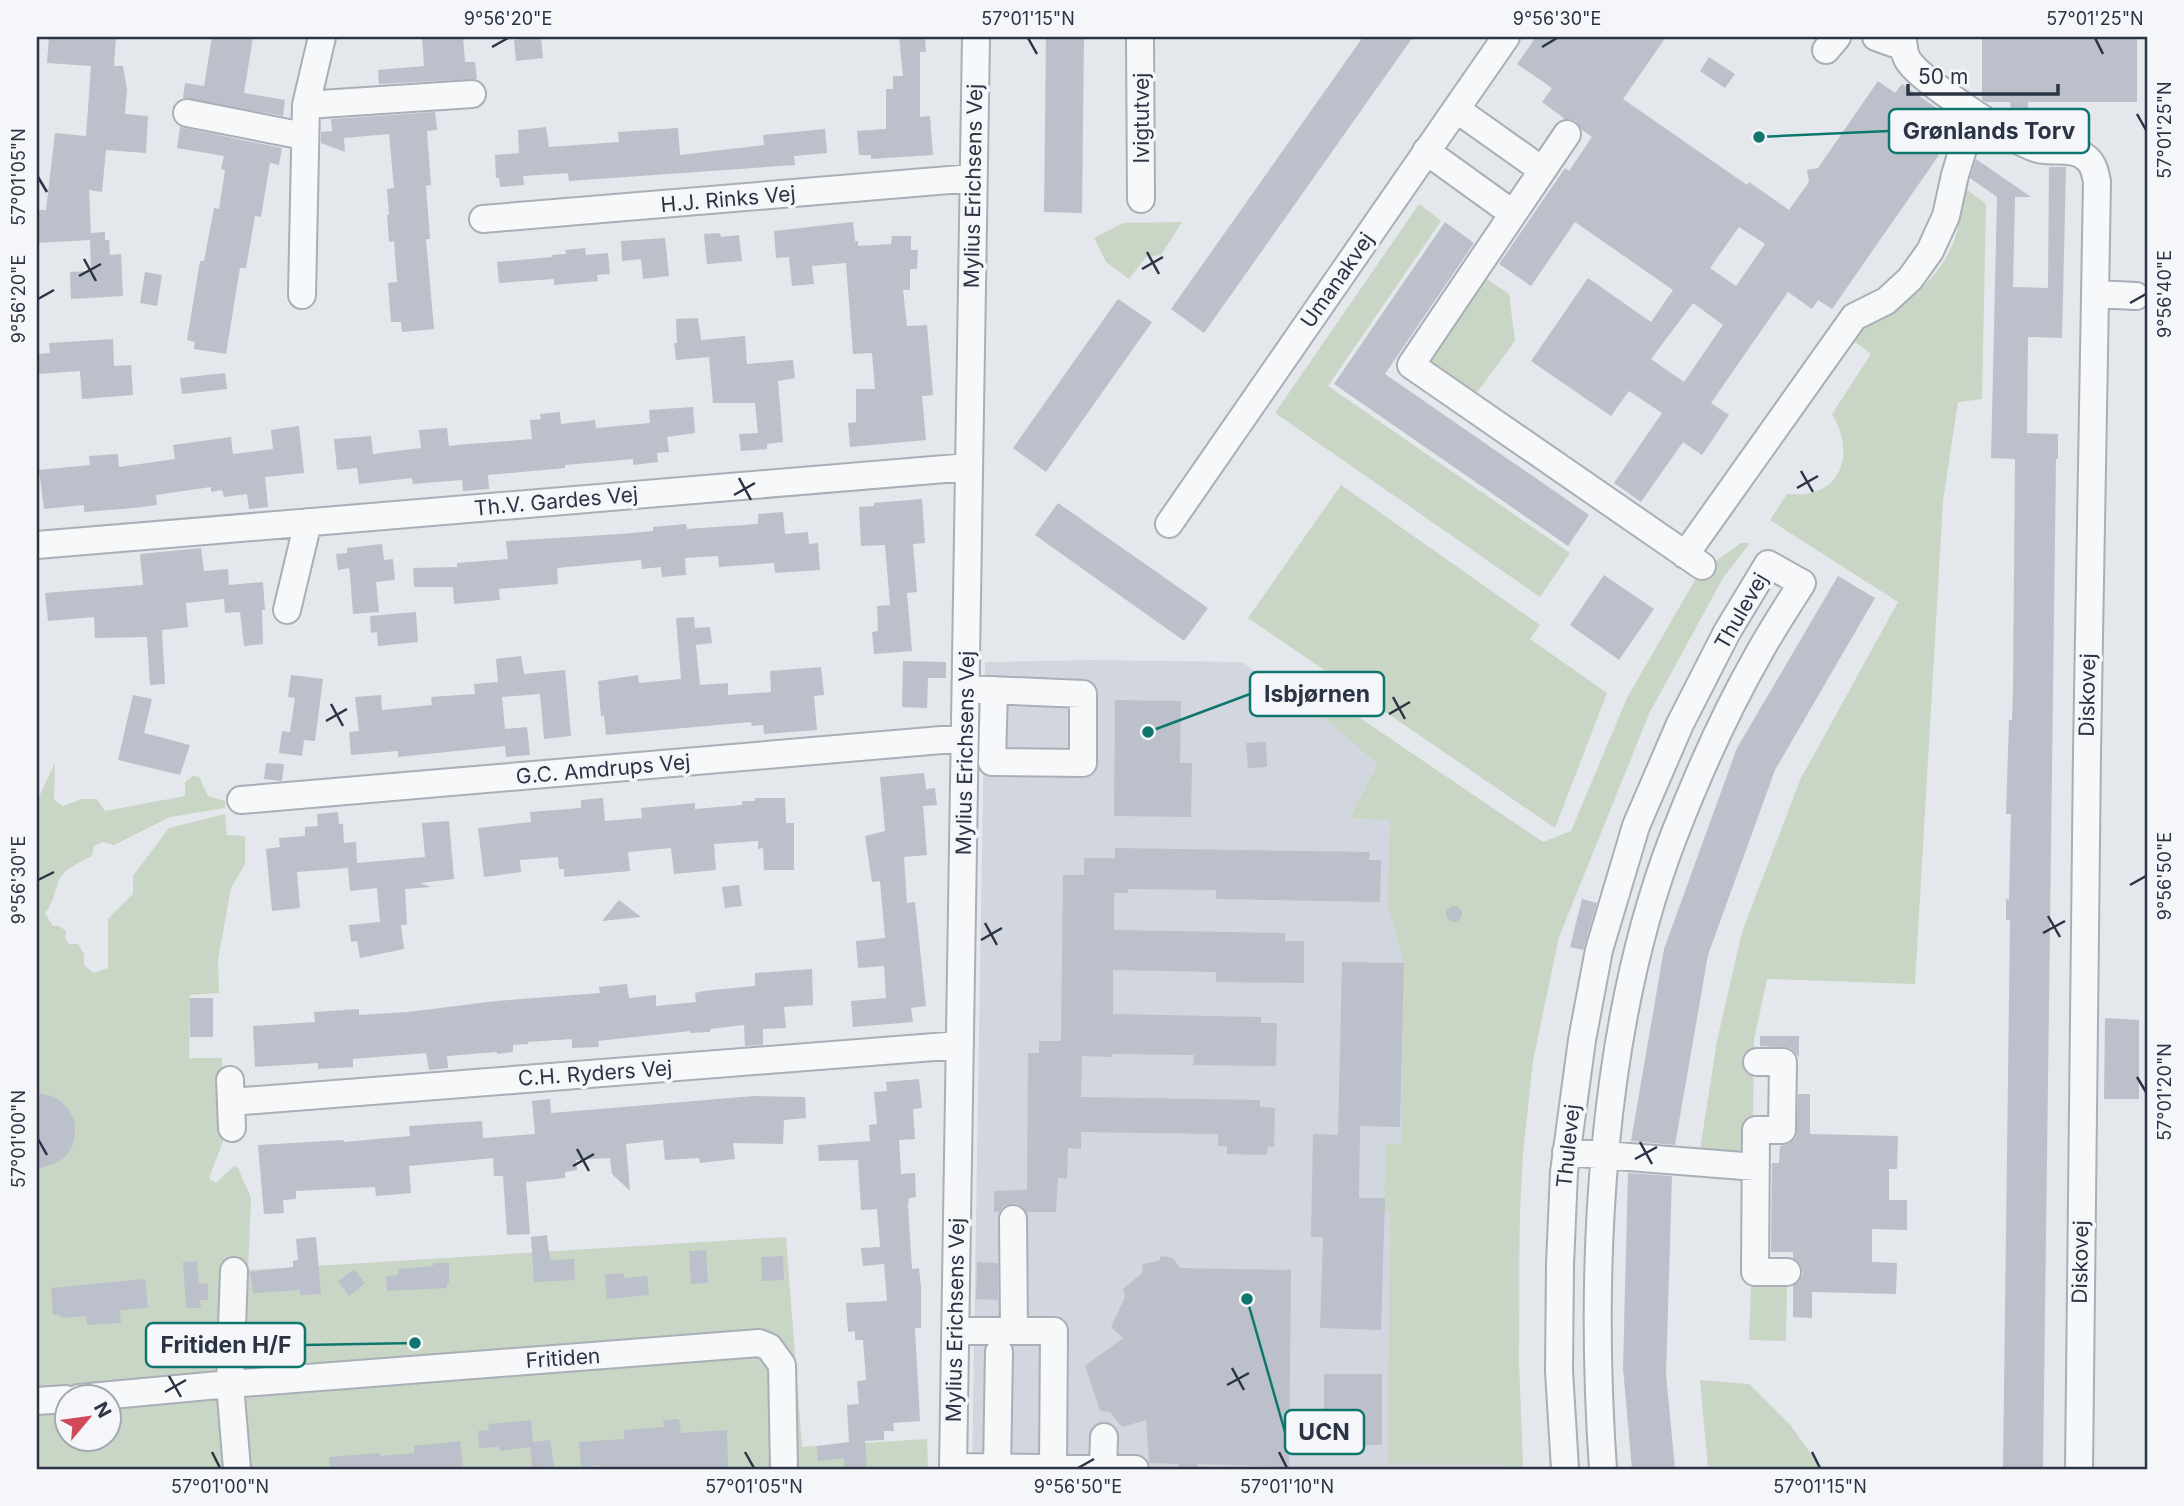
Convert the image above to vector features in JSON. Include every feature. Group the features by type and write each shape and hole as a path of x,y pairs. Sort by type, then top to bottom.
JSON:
{"street":[{"path":"302,295 306,105 322,37"},
{"name":"Mylius Erichsens Vej","path":"953,1468 976,37"},
{"name":"Ivigtutvej","path":"1140,37 1142,199"},
{"name":"Umanakvej","path":"1168,524 1506,37"},
{"path":"1876,37 1903,42"},
{"name":"Diskovej","path":"1903,42 1909,63 1974,113 2019,141 2041,150 2074,151 2085,156 2094,167 2097,222 2087,724 2079,1469"},
{"path":"306,105 472,94"},
{"path":"1456,109 1542,170"},
{"path":"1567,134 1411,365 1693,560 1854,317 1886,301 1910,279 1930,251 1946,216 1974,113"},
{"path":"187,114 304,136"},
{"path":"1426,151 1512,213"},
{"name":"H.J. Rinks Vej","path":"483,219 973,178"},
{"path":"2095,295 2136,296"},
{"name":"Th.V. Gardes Vej","path":"37,545 969,467"},
{"path":"287,610 308,522"},
{"name":"Thulevej","path":"1565,1469 1559,1371 1560,1265 1566,1152 1581,1040 1603,935 1636,826 1680,724 1727,632 1769,564 1802,583 1757,656 1673,838 1640,945 1619,1049 1605,1156 1598,1265 1598,1370 1603,1469"},
{"path":"966,689 994,690"},
{"path":"1680,724 1716,740"},
{"name":"G.C. Amdrups Vej","path":"241,800 965,738"},
{"path":"1603,935 1640,945"},
{"name":"C.H. Ryders Vej","path":"232,1128 230,1091 960,1045"},
{"path":"1757,1062 1783,1062 1782,1130 1756,1130 1755,1272 1787,1272"},
{"path":"1566,1152 1756,1167"},
{"path":"997,1468 1013,1219"},
{"path":"234,1271 230,1384 237,1469"},
{"path":"955,1331 1006,1341 1054,1331 1053,1469"},
{"name":"Fritiden","path":"122,1394 759,1343 769,1347 782,1365 784,1469"},
{"path":"1559,1371 1598,1370"},
{"path":"1104,1437 1104,1469"},
{"path":"953,1468 1135,1469"}],"shaded area":[{"path":"985,662 1242,662 1319,714 1513,864 1503,1214 1520,1215 1519,1365 1523,1469 972,1469"}],"green space":[{"path":"1965,188 1986,204 1982,399 1958,402 1943,501 1915,984 1767,979 1754,1040 1753,1124 1744,1125 1740,1156 1699,1156 1717,1041 1742,932 1800,780 1898,602 1770,520 1787,494 1805,494 1820,490 1839,472 1843,445 1832,414 1871,354 1850,338 1855,329 1885,315 1913,296 1937,270 1954,241"},
{"path":"1419,204 1441,221 1328,386 1570,553 1540,597 1275,413"},
{"path":"1182,222 1161,255 1146,257 1129,279 1106,262 1094,238 1123,223"},
{"path":"1482,276 1509,294 1515,341 1473,398 1429,367 1426,353"},
{"path":"1341,485 1540,625 1530,639 1607,693 1555,828 1248,618"},
{"path":"1741,543 1750,543 1723,578 1649,714 1559,937 1533,1061 1523,1154 1518,1253 1523,1469 1507,1469 1506,1464 1388,1463 1390,1212 1384,1211 1386,1144 1401,1144 1404,963 1388,906 1390,820 1350,818 1378,764 1288,687 1292,672 1543,842 1571,831 1627,698 1699,573"},
{"path":"55,763 54,800 63,806 82,799 97,799 105,811 185,796 185,782 193,776 199,777 208,796 225,801 225,808 170,817 114,845 103,842 94,846 92,856 65,872 45,913 53,926 59,926 66,931 65,938 69,944 78,944 84,954 84,965 94,973 108,968 108,919 133,894 133,876 169,828 225,814 227,835 245,836 245,864 231,888 218,960 219,993 190,995 189,1058 222,1058 224,1139 209,1178 216,1183 234,1166 238,1168 251,1198 248,1270 786,1237 802,1447 927,1439 928,1469 37,1469 37,801"},
{"path":"1751,1286 1787,1286 1786,1341 1749,1340"},
{"path":"1700,1380 1749,1384 1791,1426 1822,1469 1708,1469"}],"building":[{"path":"49,37 116,37 114,66 123,66 127,89 125,114 148,116 146,153 106,150 102,192 89,190 91,233 105,232 105,240 109,240 110,255 121,254 123,296 71,299 70,272 91,271 90,240 37,243 37,210 46,210 55,133 86,136 91,66 47,63"},
{"path":"212,37 253,37 244,93 285,100 283,116 183,98 185,83 204,86"},
{"path":"422,37 463,37 465,62 475,62 477,79 379,84 378,70 424,66"},
{"path":"541,37 543,58 516,61 514,40"},
{"path":"899,37 925,37 926,52 920,52 920,117 930,116 933,155 871,159 871,155 859,155 857,131 886,129 886,89 893,89 893,76 903,76"},
{"path":"1046,37 1084,37 1082,213 1044,212"},
{"path":"1363,37 1413,37 1204,333 1171,309"},
{"path":"1536,37 1666,37 1623,99 1747,185 1749,182 1789,210 1809,182 1807,170 1818,168 1878,81 1895,93 1902,84 1945,114 1924,145 1939,155 1832,309 1818,300 1812,309 1788,292 1711,403 1729,415 1702,455 1683,442 1641,502 1614,483 1662,413 1629,391 1611,416 1531,361 1588,278 1651,322 1673,290 1575,222 1531,286 1499,264 1565,168 1569,171 1592,137 1582,130 1576,121 1565,119 1542,102 1552,88 1517,64","holes":["1739,227 1765,244 1736,286 1710,268","1693,303 1723,325 1684,382 1651,359"]},
{"path":"1982,37 2137,37 2137,102 2028,102 2028,118 2012,118 2010,102 1982,100"},
{"path":"1709,57 1735,74 1725,88 1700,71"},
{"path":"435,112 437,130 427,131 431,185 426,186 430,239 426,239 434,329 402,332 401,322 391,322 388,283 397,282 394,241 389,242 387,215 387,189 394,188 389,134 344,138 345,152 321,143 321,132 332,131 331,119"},
{"path":"180,127 282,148 279,165 270,163 261,217 255,216 246,268 240,268 226,354 194,349 195,342 187,340 200,261 204,261 214,208 219,209 225,170 221,169 224,156 177,148"},
{"path":"546,127 549,147 619,142 618,132 678,128 680,155 764,145 763,135 825,129 827,153 794,156 795,165 569,181 568,173 523,176 524,185 500,187 499,178 496,178 495,155 519,153 518,130"},
{"path":"1976,159 2031,197 2015,197 2013,287 2048,288 2049,167 2066,167 2062,338 2028,337 2027,433 2058,434 2043,1469 2003,1469 2010,920 2006,920 2006,899 2009,900 2011,814 2006,814 2009,720 2012,720 2013,687 2015,459 1991,458 1997,197 1970,178"},
{"path":"853,222 858,246 891,244 892,236 911,236 911,250 918,250 917,269 910,269 910,290 903,290 907,326 927,325 933,395 922,396 926,440 850,447 848,423 856,422 856,389 875,389 872,353 853,354 846,263 812,266 814,284 792,286 789,257 776,258 774,231"},
{"path":"1445,222 1474,243 1385,374 1589,515 1568,546 1334,384"},
{"path":"720,233 721,237 739,235 742,261 707,264 704,234"},
{"path":"665,238 669,276 643,279 641,259 622,261 621,241"},
{"path":"585,248 586,255 608,253 610,274 597,275 598,281 554,285 554,279 499,283 497,262 552,257 566,254 565,250"},
{"path":"145,272 162,275 157,306 140,303"},
{"path":"1118,299 1152,322 1046,472 1013,448"},
{"path":"698,318 701,340 745,336 747,364 793,360 795,378 778,381 783,442 767,444 767,449 741,451 739,434 758,433 755,403 713,403 709,357 676,360 676,319"},
{"path":"113,339 114,366 131,365 133,395 82,399 80,371 37,374 37,354 50,353 49,343"},
{"path":"225,373 227,389 182,394 180,378"},
{"path":"693,407 695,433 667,437 669,452 657,453 658,462 633,465 633,459 488,475 489,489 463,491 462,480 413,484 412,478 359,484 357,468 337,470 334,439 371,436 373,454 421,448 419,430 447,428 449,446 532,439 530,420 541,419 540,414 560,412 561,424 595,420 596,428 650,423 649,410"},
{"path":"299,426 304,473 265,477 268,507 249,509 247,494 224,497 222,490 211,492 211,487 156,495 157,505 84,512 84,505 44,509 39,470 90,465 89,456 118,454 119,467 175,459 173,445 231,437 233,454 273,449 271,430"},
{"path":"922,499 925,543 913,544 917,592 907,593 912,651 874,654 872,632 878,631 877,606 890,605 885,545 861,546 859,507"},
{"path":"1058,503 1208,608 1184,641 1035,535"},
{"path":"783,512 785,534 808,532 809,544 818,543 820,570 775,573 774,563 719,567 718,556 685,558 686,575 662,577 661,567 642,569 641,560 557,568 558,584 499,589 500,600 454,604 453,587 414,587 413,568 457,567 457,563 508,559 506,541 653,531 653,527 686,524 687,529 758,524 758,514"},
{"path":"382,544 384,560 393,559 395,580 376,582 379,612 353,614 349,568 338,570 336,554 347,553 347,548"},
{"path":"201,548 204,571 228,569 229,585 263,582 263,644 244,646 240,612 225,613 224,599 186,603 188,627 162,630 165,684 150,685 147,637 95,638 94,617 48,621 45,593 143,585 140,554"},
{"path":"1604,575 1654,609 1619,660 1570,625"},
{"path":"1838,576 1875,598 1775,770 1708,955 1675,1145 1631,1141 1664,949 1737,748"},
{"path":"416,612 418,642 378,646 377,632 371,633 370,616"},
{"path":"694,617 695,628 710,627 712,643 696,645 700,685 728,683 728,695 771,692 770,671 821,667 824,695 814,696 817,730 764,734 763,725 752,726 751,722 606,735 604,716 601,716 598,681 638,675 639,683 681,679 676,618"},
{"path":"521,656 524,674 565,670 571,736 544,739 540,694 502,697 505,729 527,727 530,755 506,757 505,746 398,757 398,751 351,755 349,732 359,731 355,697 381,695 382,710 432,705 431,697 475,694 474,684 498,682 496,659"},
{"path":"903,661 946,662 946,678 928,678 927,708 902,707"},
{"path":"291,675 323,679 315,741 304,740 302,756 279,753 282,731 290,732 295,698 288,697"},
{"path":"133,695 152,699 144,733 190,745 180,775 118,760"},
{"path":"1115,700 1181,701 1180,763 1192,763 1191,817 1114,816"},
{"path":"1266,742 1267,767 1248,768 1246,743"},
{"path":"266,763 284,764 282,781 264,779"},
{"path":"924,773 926,789 935,788 937,805 923,806 927,855 904,857 907,903 915,902 926,1006 911,1008 913,1022 853,1027 851,1001 886,998 884,966 858,968 856,941 885,938 880,881 872,882 865,836 885,831 880,777"},
{"path":"603,798 605,821 642,818 641,808 695,803 695,809 742,805 742,801 755,801 755,798 785,798 786,823 794,823 794,870 764,870 763,848 758,849 758,841 714,844 716,870 674,874 671,848 628,852 630,871 564,877 564,869 559,869 558,857 520,860 521,872 484,877 478,828 531,822 530,812 581,808 581,800"},
{"path":"338,812 339,824 343,824 344,843 356,842 357,863 425,857 422,823 449,821 454,879 420,883 431,887 405,889 407,925 401,925 404,949 360,958 357,941 351,942 349,925 380,922 377,888 350,891 348,868 297,872 300,908 272,911 266,849 280,847 279,838 305,836 305,827 318,826 317,814"},
{"path":"1115,848 1370,852 1369,860 1381,860 1380,902 1216,899 1216,890 1128,889 1128,893 1114,893 1114,930 1285,933 1285,941 1304,941 1304,983 1216,982 1216,972 1113,970 1113,1014 1261,1017 1261,1023 1277,1023 1276,1066 1193,1065 1194,1055 1082,1056 1081,1097 1260,1100 1260,1107 1275,1108 1274,1147 1268,1146 1267,1155 1227,1154 1227,1146 1218,1146 1218,1134 1081,1132 1081,1149 1068,1148 1067,1178 1058,1178 1056,1212 1027,1212 1014,1203 994,1212 994,1191 1027,1190 1028,1053 1039,1053 1039,1041 1061,1041 1063,875 1084,875 1084,858 1115,858"},
{"path":"739,885 742,906 725,908 722,887"},
{"path":"1582,899 1597,903 1583,950 1570,947"},
{"path":"619,900 641,917 602,921"},
{"path":"1451,906 1457,906 1462,914 1460,920 1451,922 1446,917 1446,911"},
{"path":"1342,962 1404,963 1400,1127 1360,1126 1359,1198 1385,1198 1381,1330 1320,1328 1323,1237 1311,1237 1313,1134 1338,1135"},
{"path":"812,969 813,1005 784,1007 786,1028 763,1029 763,1045 745,1046 744,1025 710,1029 710,1032 690,1031 598,1041 599,1047 572,1048 572,1039 528,1042 513,1045 513,1052 447,1056 448,1068 429,1070 426,1053 353,1059 353,1067 318,1069 318,1063 255,1067 253,1026 315,1022 314,1012 359,1009 359,1015 408,1012 496,1001 600,993 599,987 627,984 629,998 656,995 656,1006 696,1002 695,993 703,991 755,986 755,973"},
{"path":"190,998 213,998 213,1037 190,1037"},
{"path":"2105,1018 2139,1020 2139,1099 2104,1099"},
{"path":"1760,1036 1799,1036 1799,1057 1790,1048 1760,1046"},
{"path":"919,1079 922,1108 913,1109 915,1139 899,1140 901,1174 915,1173 916,1197 909,1198 908,1206 912,1269 919,1268 921,1287 921,1328 915,1328 920,1421 893,1423 894,1431 884,1431 884,1440 865,1441 867,1469 845,1469 844,1458 818,1461 817,1446 849,1442 847,1405 859,1404 857,1381 866,1380 863,1340 855,1340 855,1331 848,1332 846,1303 887,1301 884,1264 863,1266 861,1248 880,1247 877,1209 861,1210 858,1160 819,1161 818,1145 870,1141 869,1125 877,1124 874,1092 887,1091 886,1082"},
{"path":"37,1093 52,1096 62,1102 75,1123 75,1135 72,1147 64,1158 37,1169"},
{"path":"1798,1094 1810,1094 1810,1134 1898,1136 1897,1169 1889,1169 1889,1200 1907,1200 1907,1230 1872,1229 1872,1262 1897,1263 1896,1294 1812,1292 1812,1318 1793,1317 1793,1286 1803,1273 1800,1264 1793,1258 1793,1252 1771,1252 1772,1163 1779,1163 1780,1146 1789,1144 1796,1137"},
{"path":"754,1096 805,1097 806,1118 784,1120 783,1144 733,1143 735,1159 700,1163 699,1158 665,1160 663,1140 626,1144 630,1191 612,1174 610,1158 576,1160 577,1170 565,1172 565,1178 526,1182 530,1234 507,1235 503,1176 494,1176 493,1158 409,1166 411,1193 376,1196 375,1187 296,1191 296,1199 283,1200 284,1213 264,1214 258,1145 410,1136 409,1126 482,1121 483,1138 535,1134 532,1101 550,1099 551,1113"},
{"path":"1628,1173 1672,1176 1666,1375 1675,1469 1632,1469 1623,1368"},
{"path":"547,1235 550,1260 574,1259 575,1280 534,1282 531,1237"},
{"path":"316,1237 321,1294 300,1295 300,1290 253,1293 250,1272 293,1267 293,1261 298,1260 296,1239"},
{"path":"706,1250 708,1283 691,1284 689,1251"},
{"path":"783,1256 784,1280 762,1281 761,1257"},
{"path":"1161,1256 1173,1258 1180,1268 1291,1270 1289,1467 1198,1464 1198,1469 1178,1469 1178,1464 1149,1463 1146,1420 1122,1427 1110,1412 1100,1411 1085,1366 1123,1338 1111,1327 1125,1297 1123,1289 1142,1273 1143,1264 1159,1261"},
{"path":"197,1261 199,1284 208,1283 208,1300 200,1300 201,1308 186,1308 183,1262"},
{"path":"977,1262 998,1263 998,1300 976,1299"},
{"path":"433,1263 449,1263 447,1288 387,1291 386,1276 398,1275 398,1269 433,1266"},
{"path":"354,1269 365,1283 349,1296 338,1281"},
{"path":"624,1273 624,1278 647,1276 649,1295 607,1299 605,1275"},
{"path":"145,1279 148,1308 120,1310 121,1323 87,1325 86,1316 61,1318 60,1315 53,1315 51,1288"},
{"path":"1324,1374 1382,1374 1382,1445 1324,1445"},
{"path":"679,1419 681,1433 727,1430 728,1469 600,1469 599,1465 581,1467 579,1442 624,1439 624,1430 664,1427 663,1420"},
{"path":"531,1420 533,1442 550,1440 554,1466 532,1467 530,1447 500,1451 499,1447 479,1448 478,1431 489,1430 488,1424"},
{"path":"460,1441 463,1466 425,1469 330,1469 329,1457 414,1453 414,1446"}],"place":[{"name":"Grønlands Torv","path":"1759,137"},
{"name":"Isbjørnen","path":"1148,732"},
{"name":"UCN","path":"1247,1299"},
{"name":"Fritiden H/F","path":"415,1343"}]}
